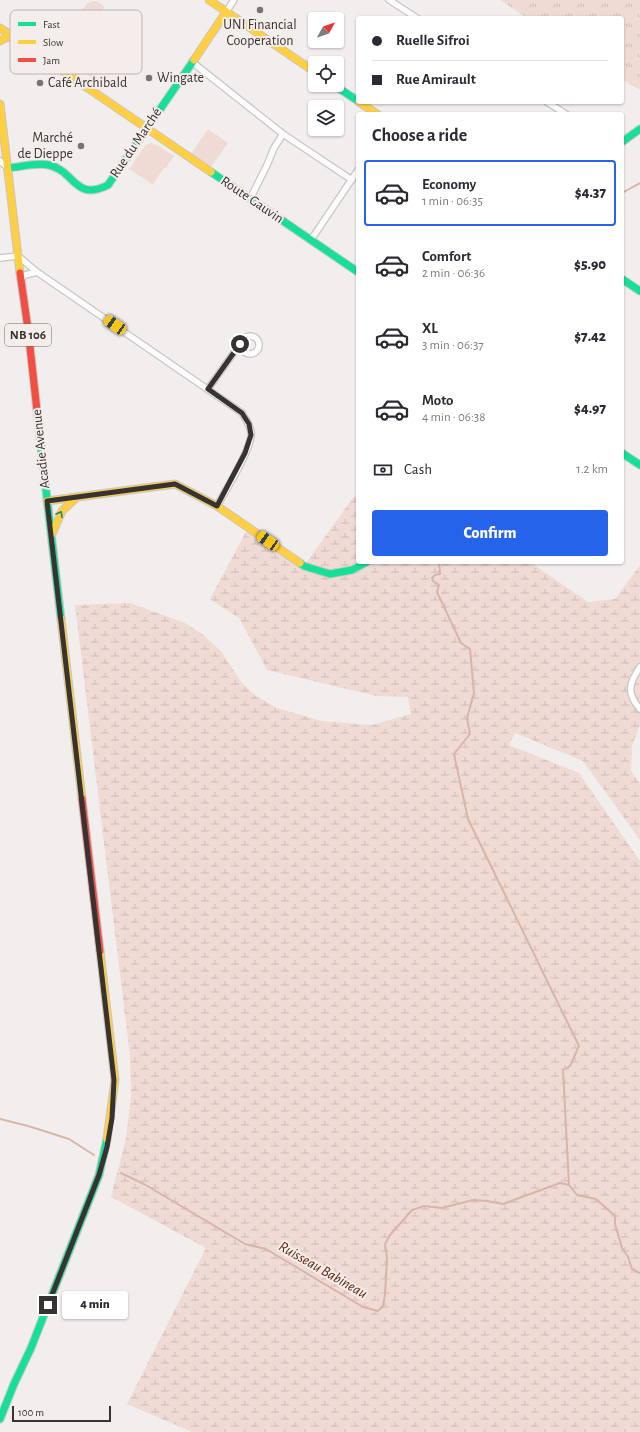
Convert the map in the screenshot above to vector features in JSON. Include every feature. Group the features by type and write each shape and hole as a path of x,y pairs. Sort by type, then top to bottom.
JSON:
{"main road":[{"path":"209,0 308,67"},
{"name":"Rue du Marché","path":"8,168 48,165 56,168 80,187 89,191 100,190 108,185 226,12"},
{"name":"Route Gauvin","path":"0,28 10,36"},
{"path":"0,41 5,38 10,38"},
{"name":"Route Gauvin","path":"66,74 356,271"},
{"path":"344,92 356,100"},
{"name":"Acadie Avenue","path":"0,104 2,136 8,168 30,347 114,1080 112,1118 107,1147 99,1175 31,1348 0,1419"},
{"path":"362,104 374,112"},
{"path":"624,141 640,129"},
{"path":"624,280 640,291"},
{"path":"624,453 640,465"},
{"path":"47,501 175,484 217,506 304,566 330,574 352,570 362,564"},
{"path":"51,537 62,511 77,497"}],"street":[{"path":"226,12 234,0"},
{"path":"389,0 414,16"},
{"path":"192,62 283,134 352,180"},
{"path":"550,104 563,112"},
{"path":"250,199 274,148 283,134"},
{"path":"0,161 8,168"},
{"path":"311,240 356,173"},
{"path":"0,258 18,256 37,272 242,413 249,424 251,435 245,453 217,506"},
{"path":"21,279 25,275 37,272"},
{"path":"208,389 240,344"},
{"path":"640,667 631,682 631,693 634,702 640,709"}],"green space":[{"path":"500,0 640,0 640,90 624,80 624,16 524,16"},
{"path":"93,1 98,2 104,7 102,10 82,10 88,3"},
{"path":"86,74 92,74 102,81 106,77 107,81 104,86"},
{"path":"208,129 228,143 211,167 191,154"},
{"path":"151,143 157,145 174,156 166,168 163,169 153,185 129,169 145,146"},
{"path":"354,496 356,498 356,564 533,564 588,602 615,599 640,565 640,725 632,746 631,771 640,783 640,840 583,761 515,733 509,745 579,773 640,861 640,1432 192,1432 127,1404 206,1248 111,1197 126,1138 131,1095 130,1056 75,605 130,603 185,623 201,633 220,650 242,683 256,696 277,708 322,721 372,725 411,714 408,697 376,696 267,670 239,618 210,599 248,528 304,566"}],"waterway":[{"path":"624,192 640,183"},
{"path":"439,564 440,574 435,575 432,578 433,581 439,585 437,592 461,643 470,649 474,693 467,718 470,734 454,754 468,819 579,1046 570,1066 563,1070 569,1185 577,1195 596,1199 615,1216 615,1224 622,1248 628,1257 632,1269 640,1273"},
{"name":"Ruisseau Babineau","path":"0,1119 69,1139 94,1155"},
{"name":"Ruisseau Babineau","path":"121,1173 144,1184 245,1244 266,1249 363,1307 378,1311 383,1306 385,1295 387,1258 385,1244 390,1235 412,1210 424,1206 442,1208 473,1200 503,1204 560,1183 569,1185"}],"traffic: fast":[{"path":"8,168 44,164 58,168 82,188 89,190 108,185 194,60"},
{"path":"344,92 356,100"},
{"path":"624,141 640,129"},
{"path":"211,172 356,271"},
{"path":"624,280 640,291"},
{"path":"40,438 61,619"},
{"path":"624,454 640,465"},
{"path":"300,563 304,566 330,574 352,570 363,564"},
{"path":"0,1419 31,1348 99,1175 107,1139"}],"traffic: slow":[{"path":"209,0 308,67"},
{"path":"194,60 226,12"},
{"path":"0,28 10,35"},
{"path":"0,41 10,37"},
{"path":"67,74 211,172"},
{"path":"0,104 20,273"},
{"path":"362,104 374,112"},
{"path":"47,501 175,484 217,506 300,563"},
{"path":"52,534 62,511 77,497"},
{"path":"61,619 82,799"},
{"path":"100,951 115,1080 107,1139"}],"traffic: jam":[{"path":"20,273 28,329 40,438"},
{"path":"82,799 100,951"}],"place":[{"name":"UNI Financial Cooperation","path":"260,10"},
{"name":"Wingate","path":"149,78"},
{"name":"Café Archibald","path":"40,83"},
{"name":"Marché de Dieppe","path":"81,146"}],"route":[{"path":"48,1305 99,1175 107,1147 112,1118 114,1080 47,501 175,484 217,506 245,453 251,435 249,424 242,413 208,389 240,344"}]}
